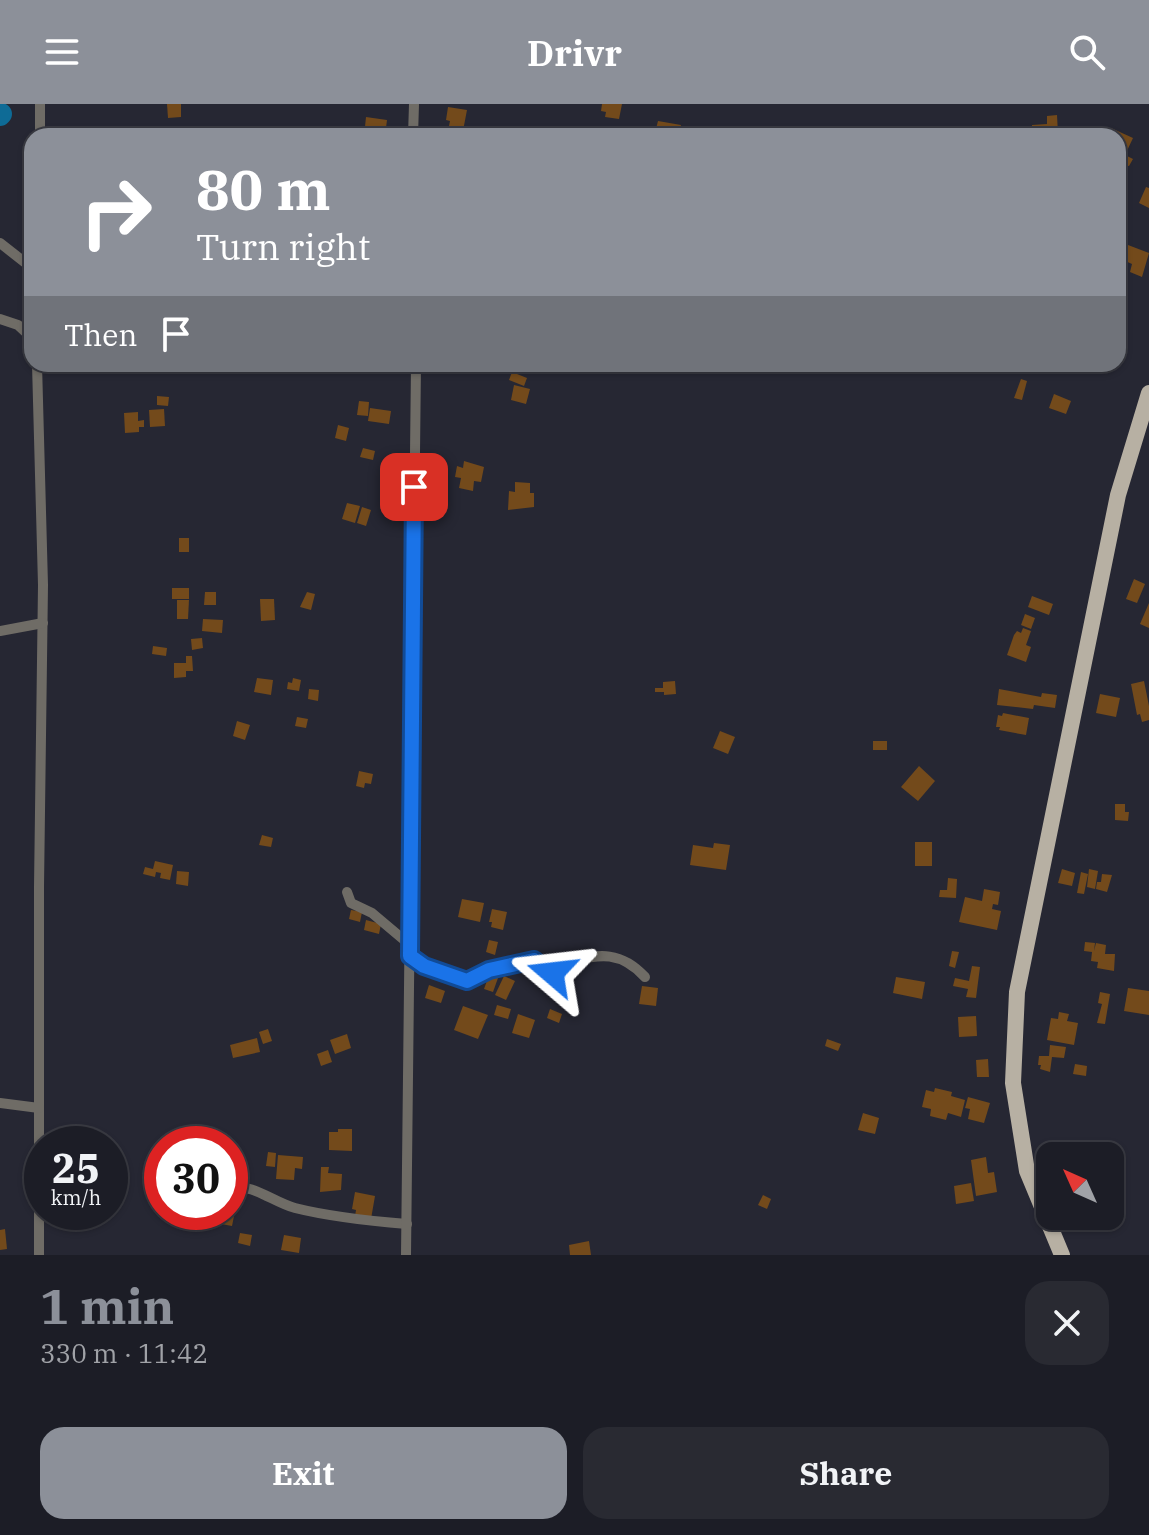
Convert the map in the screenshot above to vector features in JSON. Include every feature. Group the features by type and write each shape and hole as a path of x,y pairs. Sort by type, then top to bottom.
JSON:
{"main road":[{"path":"1062,1255 1027,1171 1013,1083 1017,992 1118,495 1149,393"}],"street":[{"path":"40,104 40,128"},
{"path":"413,128 414,104"},
{"path":"0,243 24,262"},
{"path":"0,319 18,325 24,331"},
{"path":"37,372 43,623 39,1255"},
{"path":"406,1255 416,372"},
{"path":"0,631 43,623"},
{"path":"347,892 351,903 372,913 424,966 467,981 489,970 534,960 552,973"},
{"path":"541,965 584,957 615,957 632,963 645,977"},
{"path":"0,1103 39,1108"},
{"path":"248,1189 292,1207 407,1224"}],"building":[{"path":"167,104 181,104 181,117 168,118"},
{"path":"602,104 622,104 619,119 605,117 606,112 601,111"},
{"path":"448,107 467,110 464,128 449,128 450,121 446,120"},
{"path":"1057,115 1058,128 1032,128 1032,125 1047,124 1047,116"},
{"path":"366,117 387,120 386,128 365,128"},
{"path":"658,121 681,125 680,128 656,128"},
{"path":"1126,135 1133,138 1126,153"},
{"path":"1126,156 1133,159 1126,166"},
{"path":"1146,187 1149,188 1149,208 1139,203"},
{"path":"1128,245 1149,253 1142,277 1130,272 1132,264 1126,261"},
{"path":"512,372 527,378 524,386 509,380"},
{"path":"1021,379 1027,381 1022,400 1014,398"},
{"path":"514,385 530,389 526,404 511,400"},
{"path":"1054,394 1071,401 1066,414 1049,408"},
{"path":"157,396 169,397 168,406 157,405"},
{"path":"359,401 369,402 368,416 357,415"},
{"path":"370,408 391,411 389,424 368,421"},
{"path":"164,409 165,426 150,427 149,410"},
{"path":"138,412 138,421 144,420 144,427 139,427 139,432 125,433 124,413"},
{"path":"338,425 349,428 346,441 335,438"},
{"path":"363,448 375,451 373,460 360,457"},
{"path":"464,461 484,467 481,482 474,481 473,491 459,488 461,478 455,477 457,466 463,468"},
{"path":"515,482 530,483 534,507 508,510 509,491 515,492"},
{"path":"347,503 360,506 355,523 342,519"},
{"path":"362,507 371,510 366,526 357,523"},
{"path":"179,538 189,538 189,552 179,552"},
{"path":"1134,579 1145,584 1137,603 1126,599"},
{"path":"172,588 189,588 189,599 172,599"},
{"path":"205,592 216,592 216,605 204,605"},
{"path":"307,592 315,594 311,610 300,607"},
{"path":"1032,596 1053,604 1049,615 1028,607"},
{"path":"260,599 274,599 275,620 261,621"},
{"path":"177,600 189,600 188,619 177,619"},
{"path":"1149,603 1149,628 1140,624"},
{"path":"1025,614 1035,618 1031,629 1021,625"},
{"path":"203,619 223,620 222,633 202,631"},
{"path":"1023,628 1031,631 1026,645 1031,647 1026,662 1007,655 1014,635 1017,631 1021,633"},
{"path":"202,638 203,648 192,650 191,639"},
{"path":"153,646 167,648 166,656 152,654"},
{"path":"186,656 192,656 193,671 186,671 186,677 174,678 174,663 186,663"},
{"path":"257,678 273,680 271,695 254,692"},
{"path":"293,678 301,680 299,691 287,689 288,682 292,683"},
{"path":"675,681 676,694 655,692 655,688 663,688 663,682"},
{"path":"1144,681 1149,720 1142,722 1140,714 1137,715 1131,684"},
{"path":"309,689 319,690 318,701 308,699"},
{"path":"999,689 1041,697 1042,693 1057,695 1055,708 997,705"},
{"path":"1100,694 1120,698 1116,717 1096,713"},
{"path":"1003,713 1029,718 1026,735 999,730 1000,727 996,727 998,715 1002,716"},
{"path":"297,717 308,719 306,728 295,726"},
{"path":"237,721 250,725 245,740 233,736"},
{"path":"720,731 735,737 728,754 713,748"},
{"path":"873,741 887,741 887,750 873,750"},
{"path":"919,766 935,781 918,801 901,787"},
{"path":"359,771 373,774 371,784 365,783 364,788 356,786"},
{"path":"1115,804 1125,804 1125,812 1129,812 1128,821 1115,820"},
{"path":"262,835 273,838 271,847 259,845"},
{"path":"915,842 932,842 932,866 915,866"},
{"path":"714,843 730,845 726,870 690,865 693,845 713,848"},
{"path":"155,861 173,865 170,880 160,878 161,873 156,872 155,877 143,874 145,867 153,869"},
{"path":"1062,869 1075,873 1072,886 1058,883"},
{"path":"1089,869 1098,871 1095,889 1087,887"},
{"path":"177,871 189,872 188,886 176,884"},
{"path":"1081,872 1088,874 1084,894 1077,893"},
{"path":"1102,874 1112,875 1107,892 1096,889"},
{"path":"948,878 957,879 956,898 939,897 940,890 947,890"},
{"path":"984,889 1000,892 998,905 993,904 992,909 1001,911 997,930 959,922 965,897 982,901"},
{"path":"462,899 484,903 480,922 458,917"},
{"path":"492,909 507,912 503,930 491,927"},
{"path":"351,910 362,912 360,922 349,919"},
{"path":"366,920 381,924 379,934 364,930"},
{"path":"489,940 498,942 495,955 486,952"},
{"path":"1085,942 1095,943 1094,951 1096,943 1106,945 1105,954 1115,954 1114,971 1097,968 1098,962 1091,961 1092,952 1084,951"},
{"path":"952,951 959,952 955,968 949,966"},
{"path":"972,966 980,967 976,998 966,997 968,989 953,986 955,978 969,981"},
{"path":"489,975 498,978 493,992 484,989"},
{"path":"561,975 569,977 567,993 554,991 555,980 560,981"},
{"path":"504,976 515,981 506,1000 495,995"},
{"path":"896,977 925,982 922,999 893,993"},
{"path":"429,985 445,991 441,1003 425,998"},
{"path":"642,986 658,988 656,1006 639,1004"},
{"path":"1128,988 1149,991 1149,1015 1124,1011"},
{"path":"1100,992 1110,994 1105,1024 1097,1023 1102,1004 1098,1003"},
{"path":"497,1005 511,1009 508,1019 494,1015"},
{"path":"463,1006 488,1015 478,1039 454,1030"},
{"path":"550,1009 562,1014 559,1023 547,1018"},
{"path":"1059,1012 1069,1014 1067,1021 1078,1023 1074,1045 1047,1040 1051,1018 1058,1019"},
{"path":"518,1014 535,1020 529,1038 512,1033"},
{"path":"976,1016 977,1036 959,1037 958,1017"},
{"path":"268,1029 272,1041 263,1044 259,1032"},
{"path":"347,1034 351,1048 335,1054 330,1040"},
{"path":"257,1038 260,1052 233,1058 230,1045"},
{"path":"827,1039 841,1044 838,1051 825,1046"},
{"path":"1050,1045 1066,1047 1064,1058 1052,1057 1050,1072 1040,1069 1041,1065 1038,1065 1039,1056 1049,1056"},
{"path":"328,1050 332,1062 321,1066 317,1054"},
{"path":"988,1059 989,1077 977,1077 976,1060"},
{"path":"1075,1064 1087,1066 1086,1076 1073,1074"},
{"path":"935,1088 952,1092 951,1096 965,1100 961,1117 948,1113 946,1120 930,1116 931,1109 922,1107 926,1090 934,1092"},
{"path":"968,1097 990,1103 984,1123 968,1119 970,1109 965,1108"},
{"path":"863,1113 879,1118 875,1134 858,1130"},
{"path":"338,1129 352,1129 352,1151 329,1150 329,1132 338,1132"},
{"path":"268,1152 276,1153 275,1167 266,1166"},
{"path":"278,1155 303,1157 302,1169 295,1168 294,1180 276,1179"},
{"path":"986,1157 988,1173 994,1172 997,1192 976,1196 971,1160"},
{"path":"321,1167 329,1167 328,1173 342,1174 341,1190 320,1192"},
{"path":"971,1183 974,1201 956,1204 954,1186"},
{"path":"355,1192 375,1196 371,1219 355,1216 356,1210 352,1209"},
{"path":"763,1195 771,1199 767,1209 758,1205"},
{"path":"5,1229 7,1249 0,1250 0,1230"},
{"path":"240,1233 252,1235 250,1246 238,1243"},
{"path":"284,1235 301,1238 299,1253 281,1250"},
{"path":"589,1241 591,1255 570,1255 569,1245"}],"route":[{"path":"414,487 410,956 424,966 467,981 489,970 534,960 552,973"}]}
